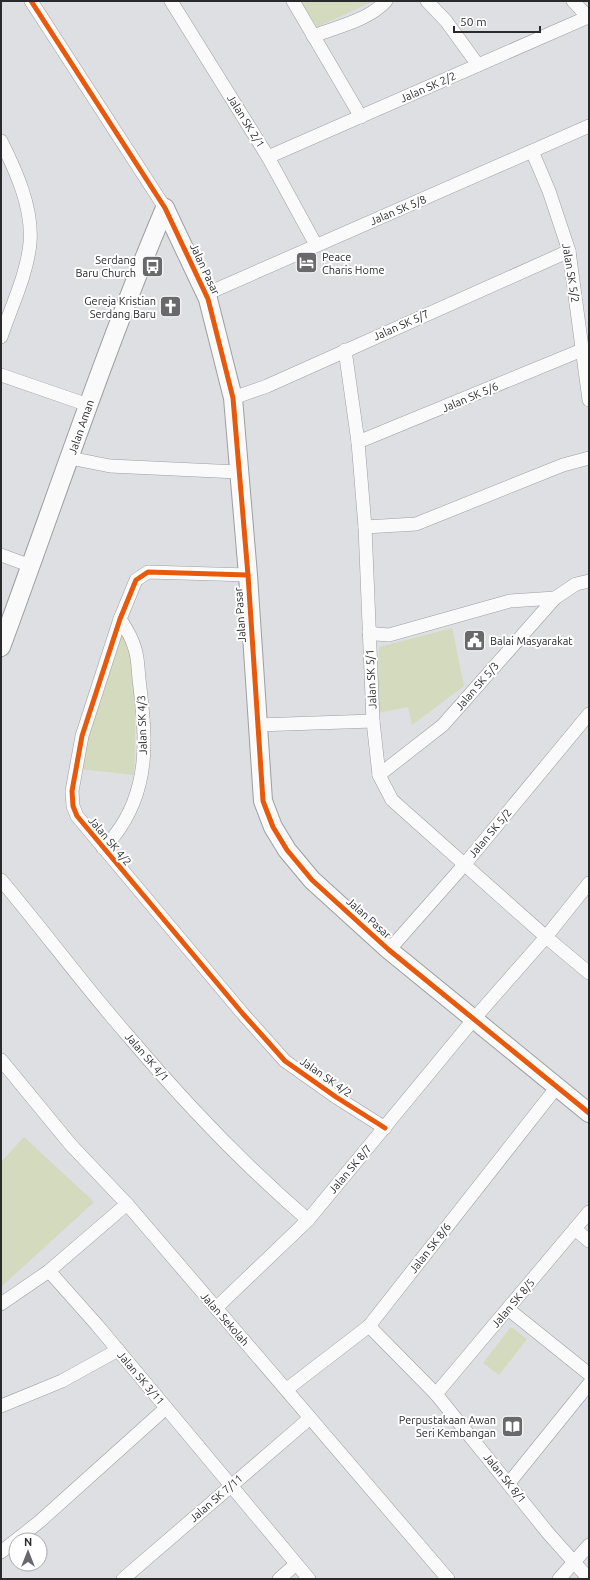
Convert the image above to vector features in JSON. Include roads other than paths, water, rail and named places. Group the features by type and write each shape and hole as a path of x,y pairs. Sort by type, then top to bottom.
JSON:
{"street":[{"name":"Jalan Pasar","path":"31,1 164,208 206,294 233,398 238,472 248,575 263,801 273,827 287,850 312,880 389,950 556,1088 589,1113"},
{"name":"Jalan SK 2/1","path":"171,1 268,157 316,245"},
{"path":"293,1 361,117"},
{"path":"314,36 374,11 380,8 386,1"},
{"path":"427,1 446,20 478,65"},
{"path":"573,1 588,18"},
{"name":"Jalan SK 2/2","path":"268,157 588,18"},
{"name":"Jalan SK 5/8","path":"206,294 589,126"},
{"path":"1,141 12,162 23,193 30,224 30,243 27,262 1,337"},
{"name":"Jalan SK 5/2","path":"532,151 549,191 569,251 589,400"},
{"name":"Jalan Aman","path":"1,647 88,405 164,208"},
{"name":"Jalan SK 5/7","path":"233,398 266,386 569,251"},
{"name":"Jalan SK 5/1","path":"345,350 358,442 365,527 373,721 379,775 392,800 546,937 589,973"},
{"name":"Jalan SK 5/6","path":"358,442 582,350"},
{"path":"1,375 88,405"},
{"path":"70,458 110,466 238,472"},
{"path":"365,527 416,524 563,465 589,458"},
{"path":"1,555 31,566"},
{"name":"Jalan SK 4/2","path":"248,575 148,572 136,580 120,619 82,736 72,791 73,806 77,816 103,848 243,1014 285,1060 336,1097 385,1128"},
{"name":"Jalan SK 5/3","path":"379,775 443,726 555,598 576,584 589,581"},
{"path":"369,632 389,635 510,601 555,598"},
{"name":"Jalan SK 4/3","path":"103,848 115,836 128,814 139,786 143,759 144,734 136,649 120,619"},
{"name":"Jalan SK 5/2","path":"389,950 464,864 589,714"},
{"path":"257,724 373,721"},
{"name":"Jalan SK 4/1","path":"1,880 128,1037 198,1116 272,1189 308,1220"},
{"name":"Jalan SK 8/7","path":"216,1308 308,1220 473,1020 546,937 589,883"},
{"name":"Jalan Sekolah","path":"1,1060 71,1145 127,1204 448,1579"},
{"name":"Jalan SK 8/6","path":"287,1390 369,1326 556,1088"},
{"path":"1,1304 49,1270 127,1204"},
{"name":"Jalan SK 8/5","path":"436,1394 589,1212"},
{"path":"575,1229 589,1241"},
{"name":"Jalan SK 3/11","path":"49,1270 118,1350 309,1579"},
{"path":"508,1309 589,1374"},
{"name":"Jalan SK 8/1","path":"369,1326 436,1394 548,1533 589,1579"},
{"path":"1,1406 62,1381 118,1350"},
{"path":"509,1483 589,1384"},
{"path":"1,1552 39,1522 166,1408"},
{"name":"Jalan SK 7/11","path":"123,1579 310,1418"},
{"path":"559,1579 589,1544"},
{"path":"279,1579 296,1564"}],"place":[{"name":"Peace Charis Home","path":"306,263"},
{"name":"Serdang Baru Church","path":"152,266"},
{"name":"Gereja Kristian Serdang Baru","path":"171,307"},
{"name":"Balai Masyarakat","path":"474,641"},
{"name":"Perpustakaan Awan Seri Kembangan","path":"512,1426"}]}
